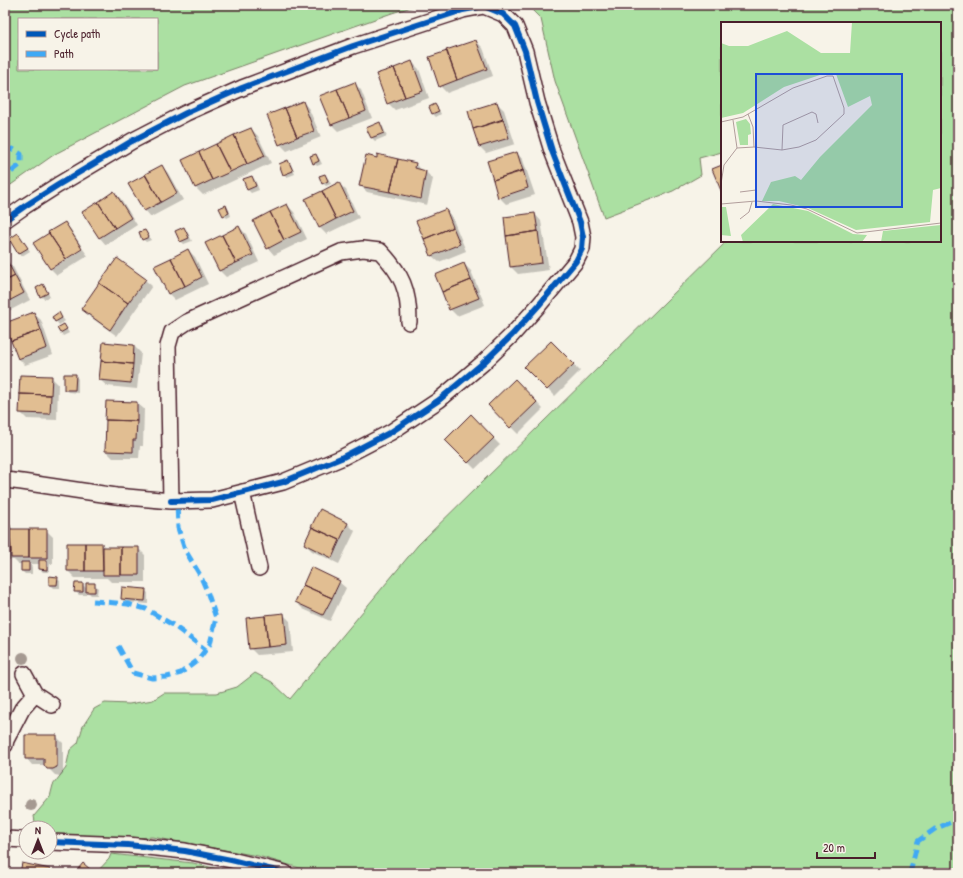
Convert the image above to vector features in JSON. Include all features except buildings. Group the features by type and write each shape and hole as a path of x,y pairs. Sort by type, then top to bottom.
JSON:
{"street":[{"path":"5,220 47,192 132,141 186,112 242,88 353,46 463,10 484,6 503,14 516,26 525,52 537,102 552,151 580,222 583,237 582,249 576,261 512,335 483,363 439,400 391,432 341,458 283,482 212,500 171,501 116,496 5,480"},
{"path":"171,501 168,346 172,332 187,322 341,252 363,250 380,251 392,263 402,279 406,292 409,309 409,322"},
{"path":"242,492 259,568"},
{"path":"24,674 35,694 52,705"},
{"path":"5,745 6,740 22,709 35,694"},
{"path":"5,839 18,840"},
{"path":"58,842 128,845 185,851 285,873"}],"green space":[{"path":"5,5 418,5 185,86 55,154 5,189"},
{"path":"527,5 958,5 958,873 317,873 258,856 152,837 135,838 58,834 58,820 35,820 34,816 50,797 53,785 66,768 70,750 78,743 83,726 94,709 105,703 129,704 153,700 164,693 217,693 237,687 255,673 272,682 290,699 418,545 726,242 941,242 941,22 721,22 721,152 699,158 701,175 673,191 604,217 555,81 541,19"},
{"path":"111,854 193,863 234,873 96,873 109,859"}],"marked path":[{"path":"5,151 13,149 21,154 21,164 5,177"},
{"path":"118,646 133,673 152,678 167,677 181,673 197,661 210,644 216,618 200,575 185,550 178,528 177,501"},
{"path":"93,601 128,604 146,609 173,625 206,650"},
{"path":"910,873 918,841 935,829 958,819"}],"cycle path":[{"path":"5,220 58,185 132,141 186,113 242,88 353,46 463,10 484,6 503,14 515,26 525,51 537,102 552,151 580,222 583,237 582,249 576,261 512,335 483,363 439,400 391,432 341,458 283,482 212,500 171,501"},
{"path":"58,842 128,845 185,851 285,873"}]}
